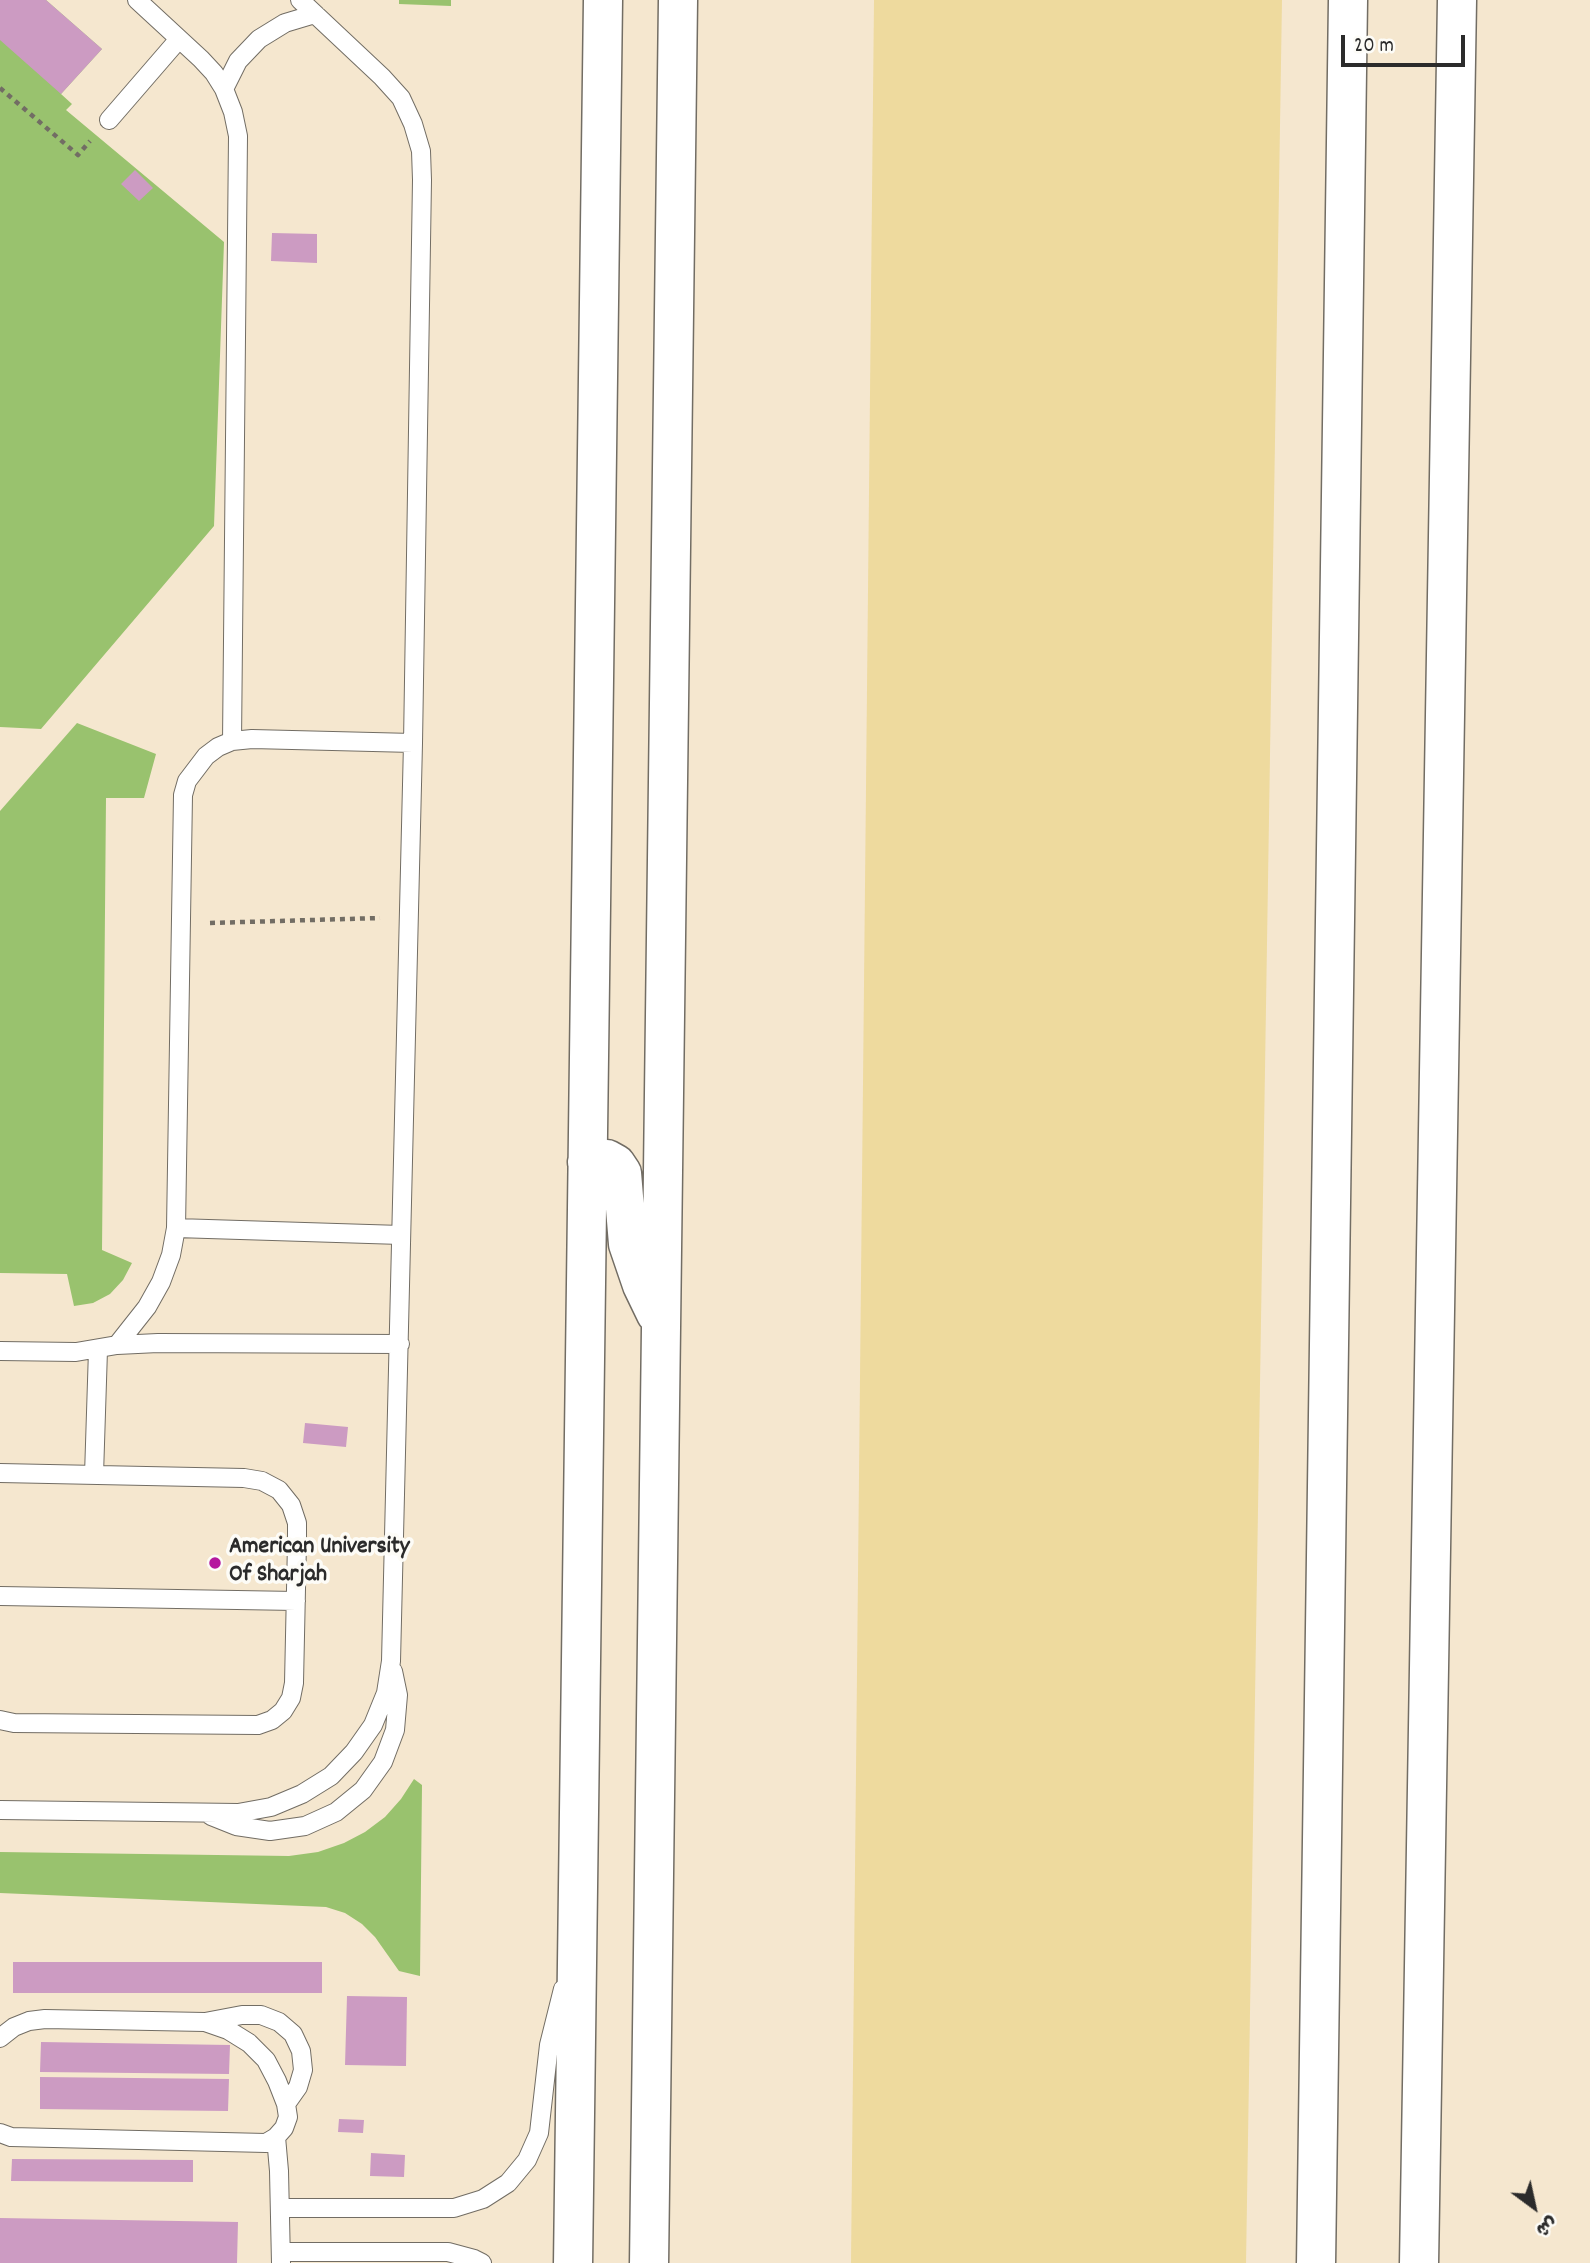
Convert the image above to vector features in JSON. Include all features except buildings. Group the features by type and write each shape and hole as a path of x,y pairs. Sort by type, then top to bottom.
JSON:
{"street":[{"path":"573,2263 603,0"},
{"path":"649,2263 678,0"},
{"path":"1316,2263 1348,0"},
{"path":"1419,2263 1457,0"},
{"path":"587,1162 607,1159 616,1164 622,1173 631,1254 660,1322"}],"lane":[{"path":"137,0 201,59 224,89 238,136 232,741"},
{"path":"0,1810 238,1813 271,1807 302,1794 331,1776 354,1752 373,1725 386,1693 391,1661 400,1344 413,743 421,151 401,98 300,0"},
{"path":"224,89 238,61 259,39 285,23 315,14"},
{"path":"109,120 179,39"},
{"path":"117,1345 147,1307 161,1282 171,1255 176,1228 183,795 187,781 206,756 232,741 252,739 413,743"},
{"path":"176,1228 401,1235"},
{"path":"0,1351 56,1353 158,1343 400,1344"},
{"path":"94,1475 98,1350"},
{"path":"0,1473 244,1478 262,1481 279,1490 291,1505 297,1523 292,1691 284,1711 272,1720 258,1726 13,1723 0,1720"},
{"path":"0,1596 296,1601"},
{"path":"205,1813 236,1826 270,1831 305,1826 336,1812 363,1790 383,1762 395,1730 398,1695 391,1661"},
{"path":"280,2208 454,2208 483,2199 508,2183 527,2160 539,2133 555,2016 576,1960"},
{"path":"0,2038 14,2027 45,2019 205,2022 242,2015 261,2015 279,2022 293,2034 301,2051 303,2070 298,2087 286,2104"},
{"path":"0,2133 11,2137 266,2143 284,2128 288,2117 286,2104 266,2060 249,2042 228,2030 205,2022"},
{"path":"276,2137 281,2258 448,2252 482,2263"}],"path":[{"path":"0,88 78,155 109,120"},
{"path":"181,924 409,918"}],"green space":[{"path":"0,0 46,0 102,49 61,94 72,104 66,110 224,242 214,526 41,729 0,727"},
{"path":"399,0 451,0 451,6 399,4"},
{"path":"77,723 156,754 144,798 106,798 102,1250 132,1263 123,1280 110,1294 93,1303 74,1306 67,1274 0,1273 0,811"},
{"path":"414,1779 422,1785 420,1976 399,1971 375,1937 362,1924 345,1913 326,1907 0,1893 0,1852 289,1856 318,1852 344,1843 385,1817"}],"sand":[{"path":"874,0 1282,0 1246,2263 851,2263"}],"place":[{"name":"American University Of Sharjah","path":"215,1563"}]}
